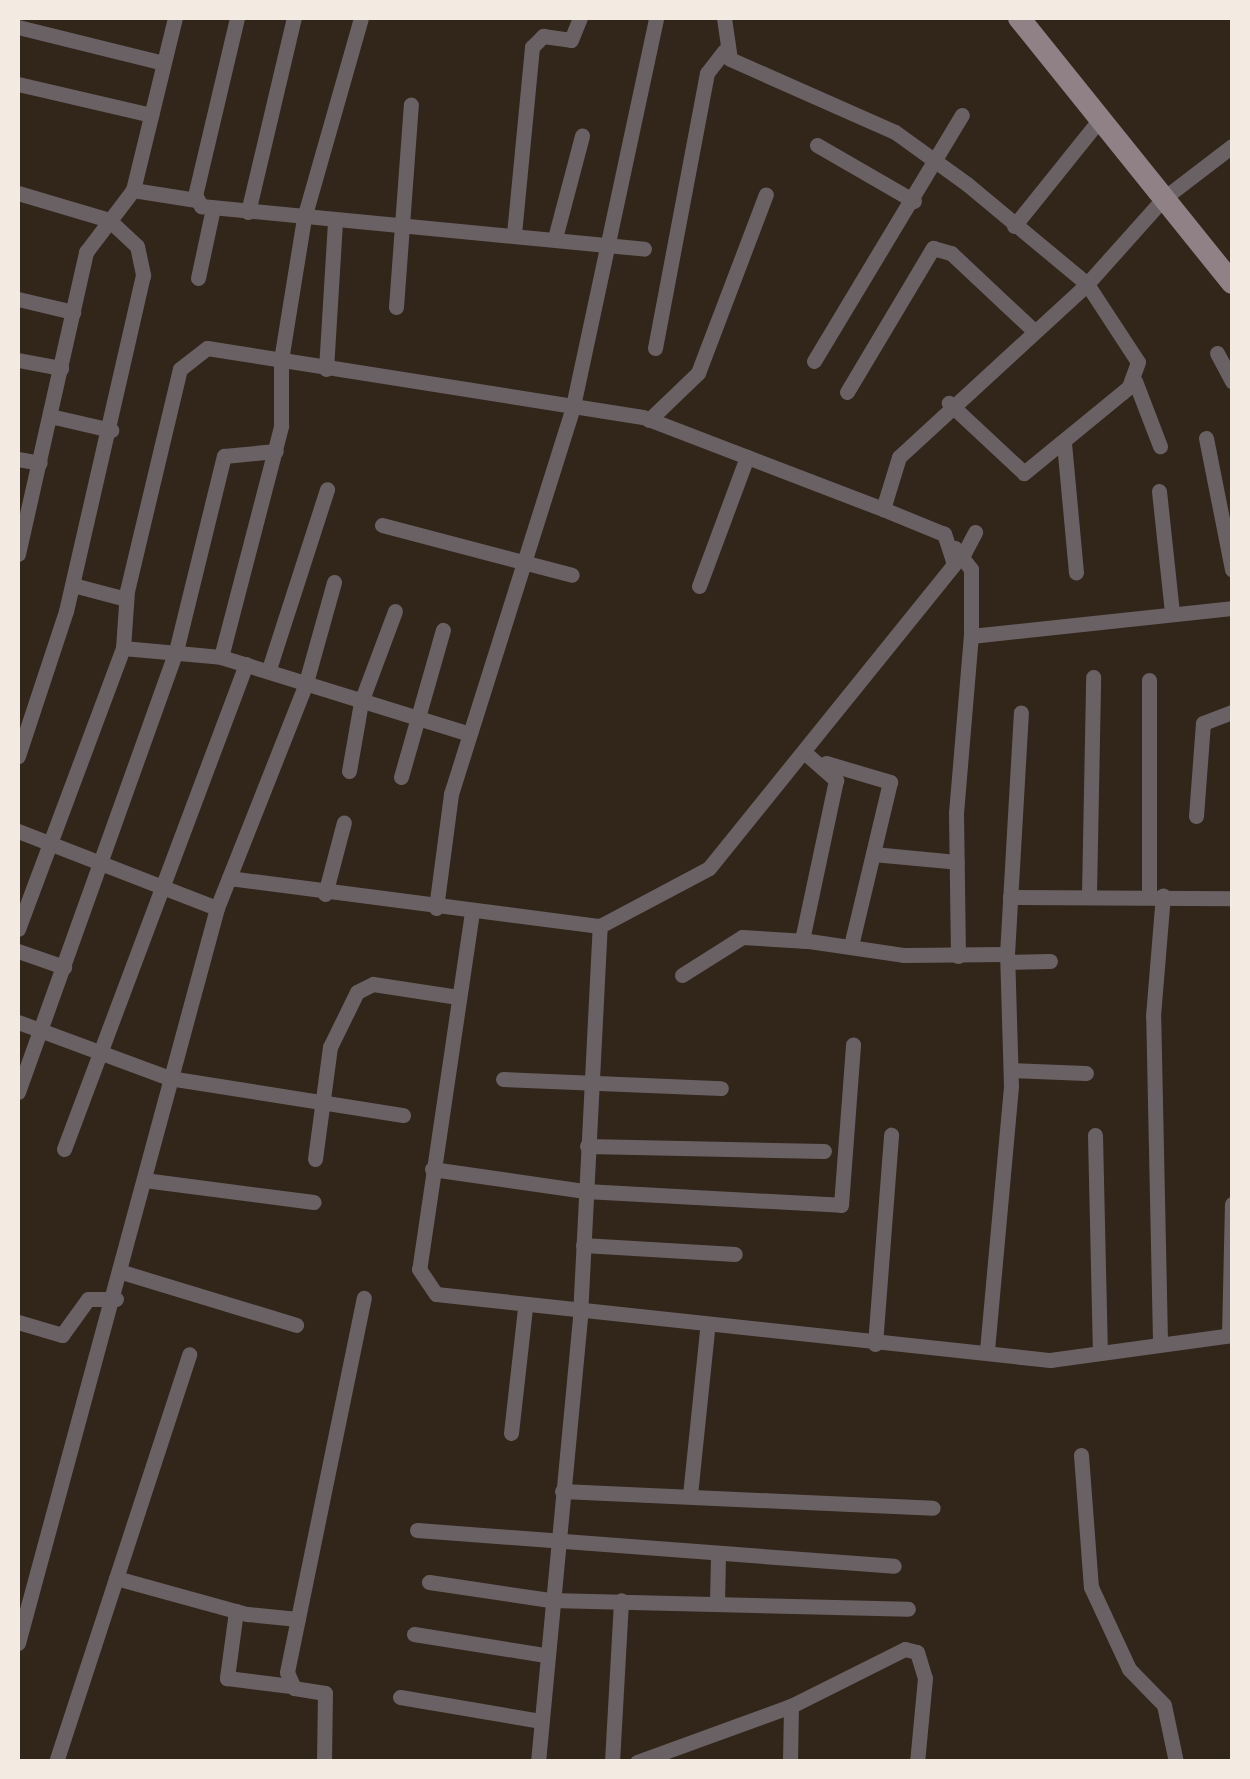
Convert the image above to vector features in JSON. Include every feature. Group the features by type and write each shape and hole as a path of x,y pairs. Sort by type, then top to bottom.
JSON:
{"street":[{"path":"18,554 86,252 133,190 174,18"},
{"path":"196,200 237,18"},
{"path":"248,212 294,18"},
{"path":"221,656 276,451 281,360 304,218 361,18"},
{"path":"514,234 532,47 543,36 572,40 580,18"},
{"path":"436,908 467,733 573,406 656,18"},
{"path":"654,348 707,73 724,51 724,18"},
{"path":"1019,18 1232,283"},
{"path":"18,26 163,63"},
{"path":"724,51 895,132 1086,284 1136,356 1135,381 1160,446"},
{"path":"18,84 151,115"},
{"path":"396,307 411,105"},
{"path":"814,361 940,164 962,115"},
{"path":"1014,226 1100,119"},
{"path":"554,238 582,136"},
{"path":"818,144 914,201"},
{"path":"883,509 899,458 949,404 1031,328 1086,284 1164,198 1232,146"},
{"path":"133,190 196,200 213,208 610,242 644,249"},
{"path":"18,194 108,220 137,246 143,275 111,430 72,584 18,756"},
{"path":"649,420 698,373 766,194"},
{"path":"198,278 213,208"},
{"path":"326,368 335,220"},
{"path":"847,392 933,248 950,253 1031,328"},
{"path":"18,299 73,312"},
{"path":"18,928 123,648 126,600 180,369 207,348 649,420 883,509 959,552"},
{"path":"1218,353 1232,381"},
{"path":"18,360 60,368"},
{"path":"1005,486 1016,472 1064,443 1135,381"},
{"path":"949,404 1016,472"},
{"path":"50,416 111,430"},
{"path":"1206,438 1232,570"},
{"path":"1064,443 1076,572"},
{"path":"18,1092 176,652 224,456 276,451"},
{"path":"699,586 747,457"},
{"path":"18,459 40,463"},
{"path":"269,670 327,490"},
{"path":"1158,491 1172,612"},
{"path":"382,525 572,575"},
{"path":"229,878 325,894 600,926 709,868 940,584 974,532"},
{"path":"958,956 957,862 971,636 959,552"},
{"path":"18,1642 116,1300 169,1078 217,908 305,686 334,582"},
{"path":"72,584 126,600"},
{"path":"971,636 1232,608"},
{"path":"349,771 361,702 395,612"},
{"path":"401,777 414,720 443,630"},
{"path":"123,648 221,656 305,686 467,733"},
{"path":"64,1149 246,664"},
{"path":"1089,894 1093,677"},
{"path":"1149,680 1156,894 1154,1016 1160,1341"},
{"path":"987,1350 1011,1070 1007,958 1021,712"},
{"path":"1196,816 1202,723 1232,712"},
{"path":"804,752 826,763 889,780 852,942"},
{"path":"807,941 798,926 836,780 826,763"},
{"path":"325,894 344,822"},
{"path":"18,831 165,882 217,908"},
{"path":"872,854 957,862"},
{"path":"1010,897 1156,894 1232,898"},
{"path":"472,912 432,1169 424,1284 436,1294 708,1330 987,1350 1050,1360 1160,1341 1230,1335 1232,1204"},
{"path":"538,1762 550,1600 580,1316 600,926"},
{"path":"682,976 742,937 852,942 958,956 1050,961"},
{"path":"18,951 64,967"},
{"path":"315,1159 330,1047 364,986 458,998"},
{"path":"18,1022 41,1036 169,1078 403,1115"},
{"path":"432,1169 585,1192 841,1205 853,1044"},
{"path":"1011,1070 1086,1073"},
{"path":"503,1078 721,1088"},
{"path":"875,1344 891,1135"},
{"path":"1095,1135 1100,1350"},
{"path":"587,1146 824,1151"},
{"path":"144,1180 314,1202"},
{"path":"583,1245 735,1254"},
{"path":"122,1272 296,1325"},
{"path":"18,1322 62,1335 88,1298 116,1300"},
{"path":"290,1686 298,1619 364,1298"},
{"path":"511,1433 525,1308"},
{"path":"690,1495 708,1330"},
{"path":"56,1762 189,1354"},
{"path":"1081,1455 1091,1587 1128,1669 1164,1705 1176,1762"},
{"path":"562,1491 932,1508"},
{"path":"417,1530 556,1547 894,1566"},
{"path":"717,1603 718,1556"},
{"path":"116,1578 236,1611 298,1619"},
{"path":"429,1582 550,1600 908,1609"},
{"path":"612,1762 621,1600"},
{"path":"236,1611 228,1678 325,1693 324,1762"},
{"path":"414,1634 546,1655"},
{"path":"637,1762 790,1706 890,1654 917,1652 925,1678 917,1762"},
{"path":"400,1697 540,1721"},
{"path":"790,1706 790,1762"}]}
